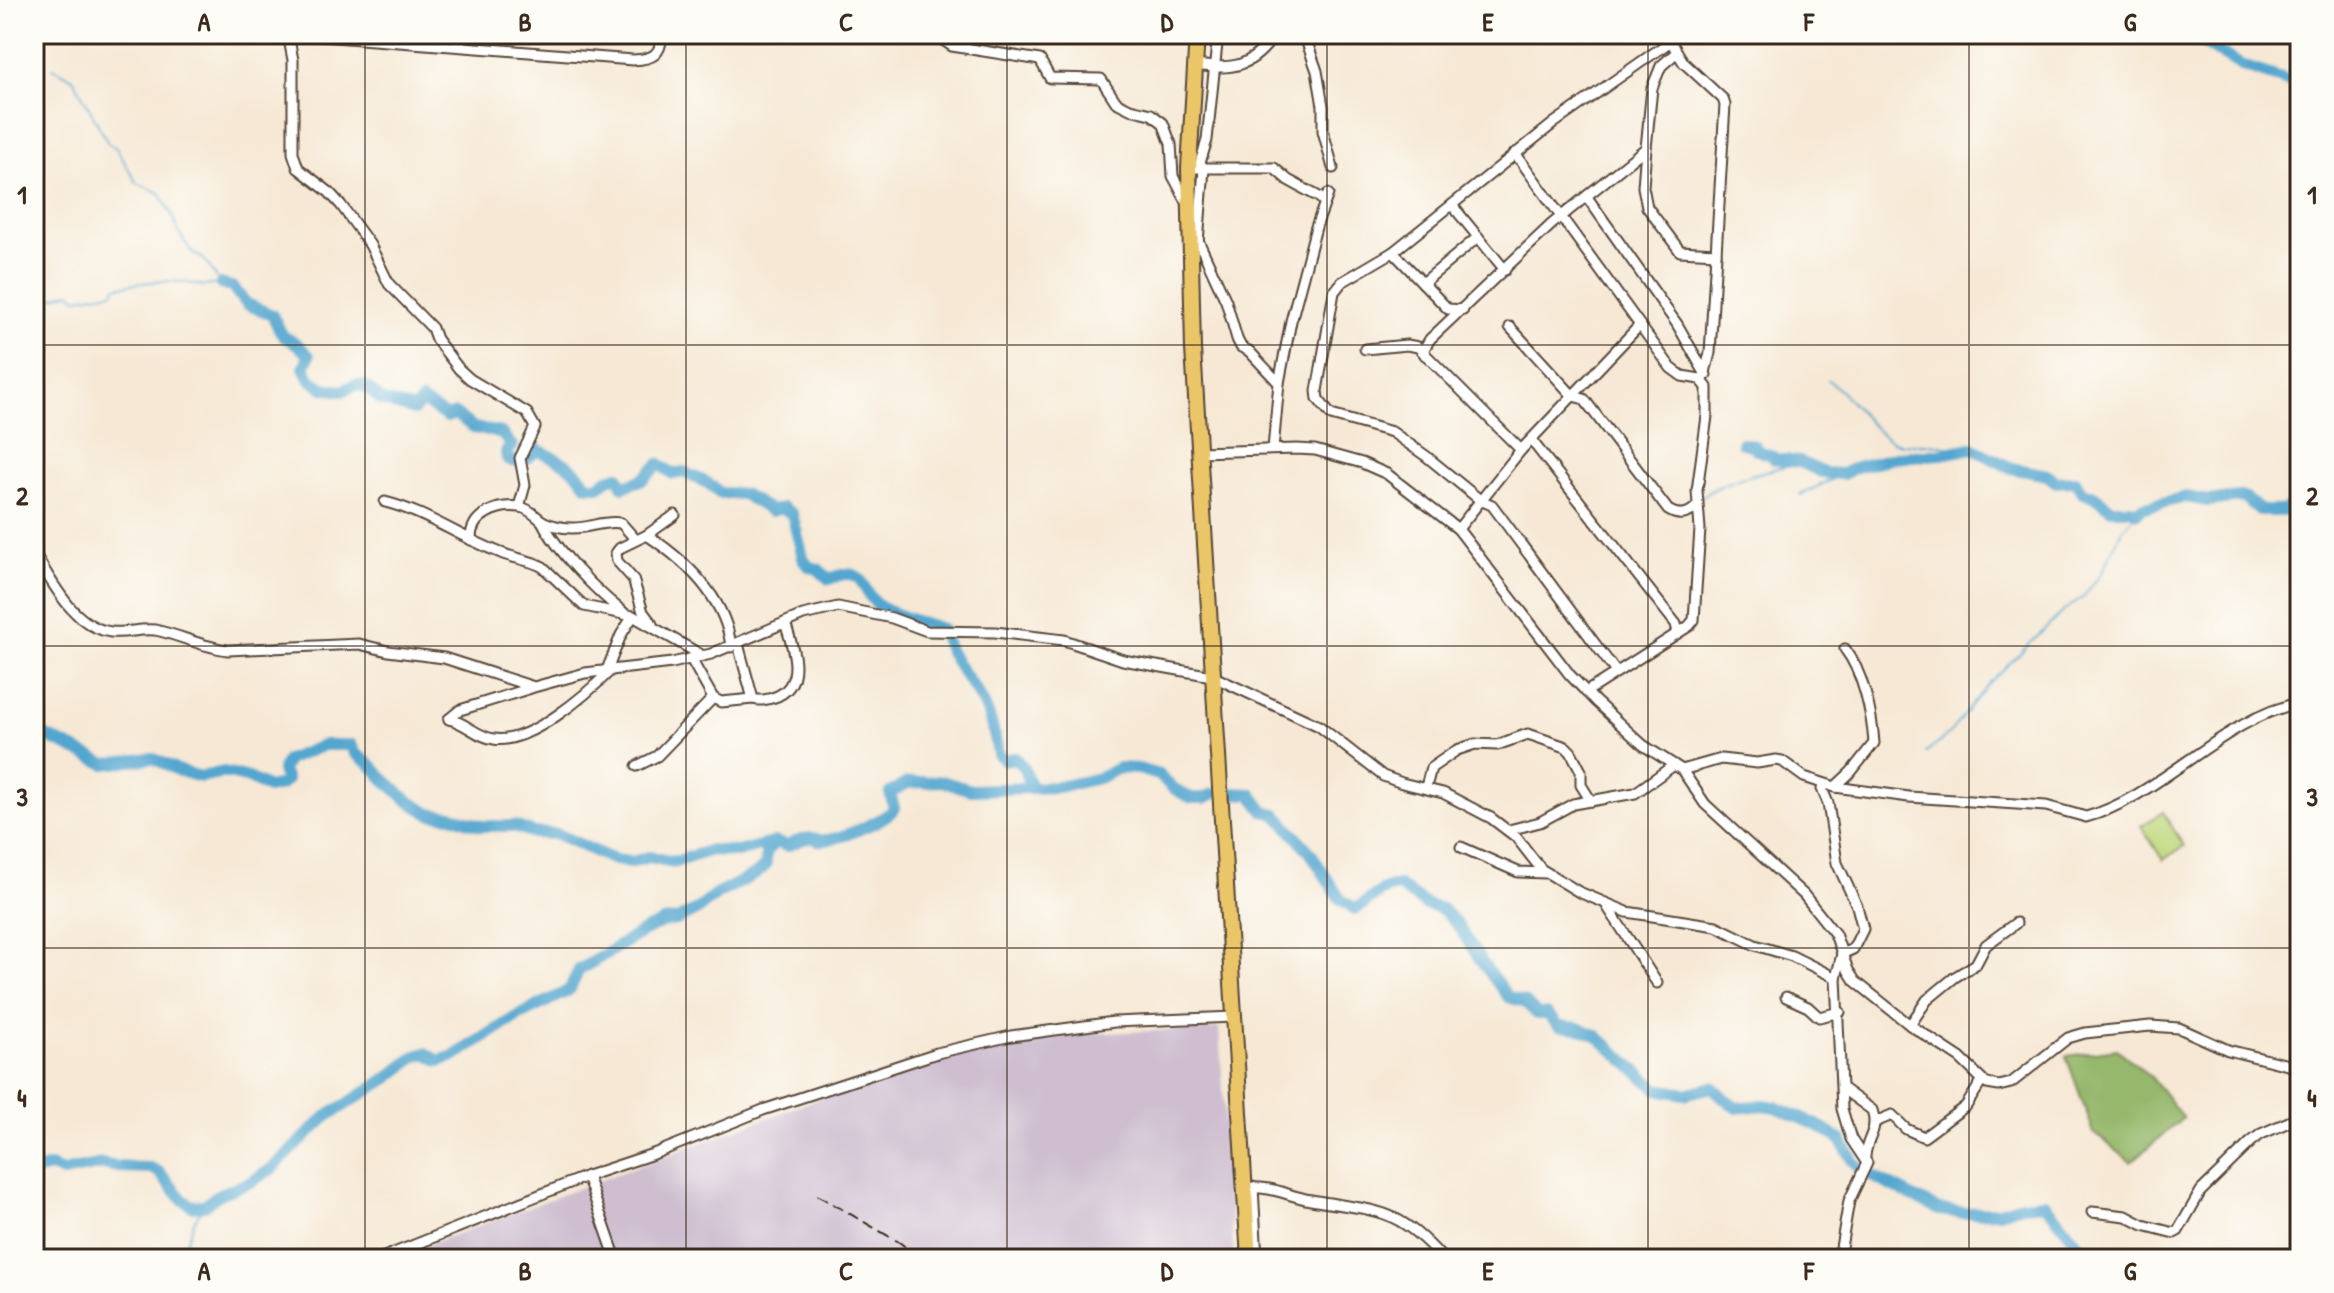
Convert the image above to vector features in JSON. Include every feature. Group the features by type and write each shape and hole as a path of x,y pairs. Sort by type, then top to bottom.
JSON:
{"highway":[{"path":"1197,34 1189,168 1193,349 1234,1017 1248,1188 1249,1259"}],"street":[{"path":"288,34 293,60 293,153 298,168 335,198 370,245 389,284 432,328 436,339 464,374 522,409 534,423 520,458 525,485 519,507"},
{"path":"295,34 633,60 657,55 662,34"},
{"path":"934,34 952,46 1040,60 1050,78 1101,79 1116,102 1151,114 1163,123 1171,144 1173,176 1190,214 1198,242 1226,301 1237,339 1241,347 1279,383"},
{"path":"1198,242 1204,169 1200,163 1207,140 1218,34"},
{"path":"1194,65 1237,67 1259,55 1275,34"},
{"path":"1304,34 1317,71 1323,106 1323,131 1333,168"},
{"path":"1616,672 1492,505 1480,500 1406,440 1381,428 1337,418 1323,408 1318,399 1323,345 1334,292 1342,282 1393,252 1515,153 1671,41 1684,63 1725,102 1710,353 1704,378"},
{"path":"1677,52 1661,66 1652,88 1643,187 1647,207 1680,251 1716,253"},
{"path":"1425,355 1424,349 1430,339 1561,216 1646,148"},
{"path":"1515,153 1676,373 1704,378"},
{"path":"1189,168 1274,168 1288,180 1326,198 1291,321 1279,383 1273,449"},
{"path":"1586,692 1694,620 1700,529 1697,506 1707,416 1707,387 1677,324 1587,197"},
{"path":"1452,205 1505,270"},
{"path":"1423,283 1478,237"},
{"path":"1393,252 1448,309 1449,320 1445,327"},
{"path":"1448,309 1463,310"},
{"path":"1458,529 1521,450 1639,326"},
{"path":"1510,327 1573,396 1584,399 1668,510 1690,513 1697,506"},
{"path":"1365,349 1409,345 1430,339"},
{"path":"1409,345 1418,347 1521,450"},
{"path":"1532,441 1676,624 1678,633"},
{"path":"1199,452 1315,450 1362,463 1387,474 1458,529 1586,692 1617,723 1678,768 1705,804 1804,895 1835,934 1855,981 1910,1025 1960,1058 1982,1081 1994,1086 2011,1083 2059,1044 2076,1035 2150,1026 2179,1028 2228,1050 2300,1068"},
{"path":"385,502 425,515 440,526 471,540 543,567 584,606 628,614 703,656"},
{"path":"471,540 472,524 477,518 497,510 519,507 536,514 567,558 628,614"},
{"path":"654,626 643,612 633,579 617,561 616,553 675,515"},
{"path":"542,521 573,529 598,522 621,523 636,540"},
{"path":"647,535 677,560 687,564 707,589 727,625 753,699"},
{"path":"34,553 69,605 107,631 149,629 228,650 359,644 444,658 534,687"},
{"path":"628,614 609,670 581,698 520,737 493,740 476,733 460,721 449,719 460,710 575,675 609,670 691,659 703,656 824,609 849,608 892,618 927,631 995,632 1064,640 1123,660 1212,676 1319,726 1383,776 1452,797 1509,830 1546,873 1606,904 1627,912 1716,926 1755,945 1792,956 1836,978"},
{"path":"691,659 713,698 721,702 765,700 782,695 795,675 793,647 785,623"},
{"path":"1835,787 1874,743 1864,687 1856,664 1845,649"},
{"path":"637,766 657,756 713,698"},
{"path":"1509,830 1540,822 1573,804 1635,793 1678,768 1721,759 1757,763 1782,761 1796,774 1835,787 1909,797 2046,806 2086,817 2159,781 2251,721 2287,705 2300,703"},
{"path":"1426,787 1431,768 1457,750 1475,744 1497,745 1528,734 1552,745 1566,747 1571,752 1581,771 1581,785 1591,801"},
{"path":"1824,784 1822,789 1828,803 1837,863 1857,906 1863,929 1853,949 1842,954"},
{"path":"1461,847 1518,872 1546,873"},
{"path":"1606,904 1657,983"},
{"path":"1910,1025 1927,1000 1976,964 1986,945 2016,923"},
{"path":"1839,1259 1849,1201 1867,1163 1847,1129 1842,1109 1840,1012 1836,978 1842,954"},
{"path":"1786,997 1808,1007 1819,1017 1840,1012"},
{"path":"379,1259 587,1176 814,1092 937,1053 1011,1036 1114,1022 1234,1017"},
{"path":"1875,1122 1892,1115 1906,1129 1924,1137 1966,1106 1982,1081"},
{"path":"1843,1089 1872,1110 1875,1122 1865,1157"},
{"path":"2092,1212 2126,1216 2143,1225 2174,1233 2205,1186 2251,1142 2261,1134 2300,1117"},
{"path":"587,1176 616,1259"},
{"path":"1257,1259 1248,1188 1280,1190 1308,1199 1376,1210 1407,1224 1443,1259"}],"shaded area":[{"path":"1219,1028 1234,1259 390,1259 887,1073 979,1049 1083,1034"}],"green space":[{"path":"2163,812 2184,846 2163,860 2141,826"},
{"path":"2117,1049 2151,1077 2183,1118 2131,1162 2094,1133 2066,1056"}],"waterway":[{"path":"2176,34 2198,40 2242,66 2300,85"},
{"path":"34,294 50,299 70,292 77,298 149,282 221,284 204,259 192,253 160,193 137,183 116,148 108,143 73,78 52,68"},
{"path":"221,284 232,287 247,304 272,315 283,336 309,356 304,368 311,380 323,388 342,391 355,385 365,386 381,400 414,410 422,401 447,417 455,414 474,428 501,433 512,446 506,452 507,459 519,461 538,450 572,468 587,486 599,486 618,476 623,487 643,479 659,464 673,474 684,472 703,481 719,493 743,494 771,511 783,508 792,514 804,561 810,567 818,569 829,579 851,574 862,582 874,602 882,608 942,629"},
{"path":"1828,380 1892,441 1940,445 1953,451"},
{"path":"1742,443 1755,446 1774,459 1800,462 1824,473 1843,474 1856,467 1897,457 1972,448 2011,468 2047,475 2056,482 2075,481 2082,492 2094,496 2111,509 2131,509 2137,513 2141,508 2186,497 2208,501 2240,497 2261,511 2284,511 2288,508 2300,512"},
{"path":"1701,497 1736,480 1800,462"},
{"path":"1800,495 1843,474"},
{"path":"1926,753 1948,735 1989,683 2065,610 2084,596 2102,572 2122,530 2137,513"},
{"path":"945,640 985,707 998,754 1005,760 1015,758 1024,768 1031,788"},
{"path":"34,730 105,764 153,758 179,771 201,777 224,772 249,778 268,788 281,785 286,780 282,771 287,760 324,745 351,745 355,753 407,800 430,814 452,816 481,826 514,826 534,833 557,834 614,860 632,862 649,857 675,862 711,850 737,852 775,842 787,846 806,838 821,840 840,837 890,813 894,808 890,793 907,783 941,781 971,790 1058,787 1099,778 1119,768 1159,775 1191,798 1205,798 1213,794"},
{"path":"1228,793 1251,794 1264,811 1276,814 1310,852 1340,899 1355,909 1380,892 1399,886 1426,905 1442,909 1457,924 1508,997 1525,1002 1537,1014 1547,1014 1559,1026 1579,1028 1596,1035 1657,1089 1685,1094 1712,1087 1736,1108 1776,1107 1819,1126 1841,1140 1853,1161 1864,1172 1939,1210 1999,1212 2044,1203 2091,1259"},
{"path":"34,1171 50,1167 63,1172 103,1164 151,1168 159,1172 183,1200 192,1206 205,1205 219,1194 251,1182 273,1168 326,1117 388,1078 416,1056 426,1053 439,1061 454,1056 516,1017 564,993 570,989 579,970 642,932 663,922 677,920 756,874 766,865 766,852 775,842"},
{"path":"181,1259 193,1224 205,1205"}],"railway":[{"path":"817,1195 899,1242 921,1259"}]}
